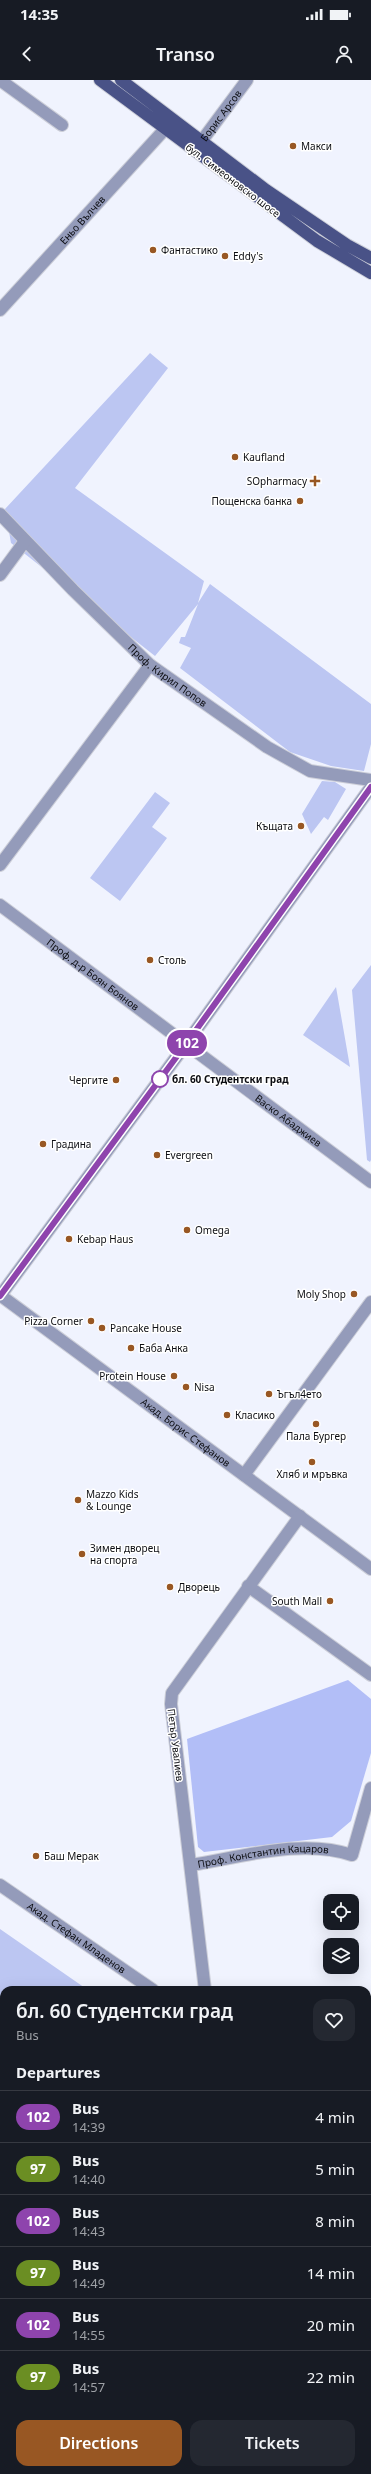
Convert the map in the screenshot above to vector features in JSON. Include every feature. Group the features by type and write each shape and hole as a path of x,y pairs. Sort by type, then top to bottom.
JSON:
{"main road":[{"name":"бул. Симеоновско шосе","path":"100,80 164,129 198,146 371,258"},
{"name":"бул. Симеоновско шосе","path":"122,80 198,146 316,241 371,273"}],"street":[{"path":"0,80 62,126"},
{"name":"Борис Арсов","path":"198,146 247,80"},
{"name":"Еньо Вълчев","path":"0,310 164,129"},
{"name":"Проф. Кирил Попов","path":"0,514 25,541 150,665 267,747 310,771 371,780"},
{"path":"0,575 25,541"},
{"path":"0,865 150,665"},
{"path":"0,1295 186,1044 371,787"},
{"name":"Проф. д-р Боян Боянов","path":"0,905 186,1044"},
{"name":"Васко Абаджиев","path":"186,1044 371,1182"},
{"name":"Акад. Борис Стефанов","path":"0,1295 371,1569"},
{"path":"244,1475 371,1302"},
{"name":"Петър Увалиев","path":"205,1986 171,1704 172,1693 300,1516"},
{"path":"248,1586 371,1675"},
{"name":"Проф. Константин Кацаров","path":"191,1865 283,1850 336,1849 352,1855 371,1788"},
{"name":"Акад. Стефан Младенов","path":"0,1885 147,1986"}],"shaded area":[{"path":"150,353 168,368 75,488 204,581 198,603 210,584 371,704 371,744 364,771 331,766 290,752 180,668 191,648 179,643 181,637 185,637 198,604 155,656 11,543 5,509"},
{"path":"322,781 335,782 346,789 328,820 324,817 311,834 302,814"},
{"path":"155,792 170,803 152,827 167,838 120,901 90,878"},
{"path":"371,965 370,1162 367,1160 352,990"},
{"path":"336,987 350,1067 303,1035"},
{"path":"348,1680 371,1699 371,1753 351,1821 332,1837 204,1852 198,1847 187,1739"},
{"path":"0,1929 82,1986 0,1986"}],"bus line":[{"name":"102","path":"0,1296 186,1044 371,787"}],"place":[{"name":"Макси","path":"293,146"},
{"name":"Фантастико","path":"153,250"},
{"name":"Eddy's","path":"225,256"},
{"name":"Kaufland","path":"235,457"},
{"name":"SOpharmacy","path":"315,481"},
{"name":"Пощенска банка","path":"300,501"},
{"name":"Къщата","path":"301,826"},
{"name":"Столь","path":"150,960"},
{"name":"бл. 60 Студентски град","path":"160,1079"},
{"name":"Чергите","path":"116,1080"},
{"name":"Градина","path":"43,1144"},
{"name":"Evergreen","path":"157,1155"},
{"name":"Omega","path":"187,1230"},
{"name":"Kebap Haus","path":"69,1239"},
{"name":"Moly Shop","path":"354,1294"},
{"name":"Pizza Corner","path":"91,1321"},
{"name":"Pancake House","path":"102,1328"},
{"name":"Баба Анка","path":"131,1348"},
{"name":"Protein House","path":"174,1376"},
{"name":"Nisa","path":"186,1387"},
{"name":"Ъгъл4ето","path":"269,1394"},
{"name":"Класико","path":"227,1415"},
{"name":"Пала Бургер","path":"316,1424"},
{"name":"Хляб и мръвка","path":"312,1462"},
{"name":"Mazzo Kids & Lounge","path":"78,1500"},
{"name":"Зимен дворец на спорта","path":"82,1554"},
{"name":"Дворець","path":"170,1587"},
{"name":"South Mall","path":"330,1601"},
{"name":"Баш Мерак","path":"36,1856"}]}
